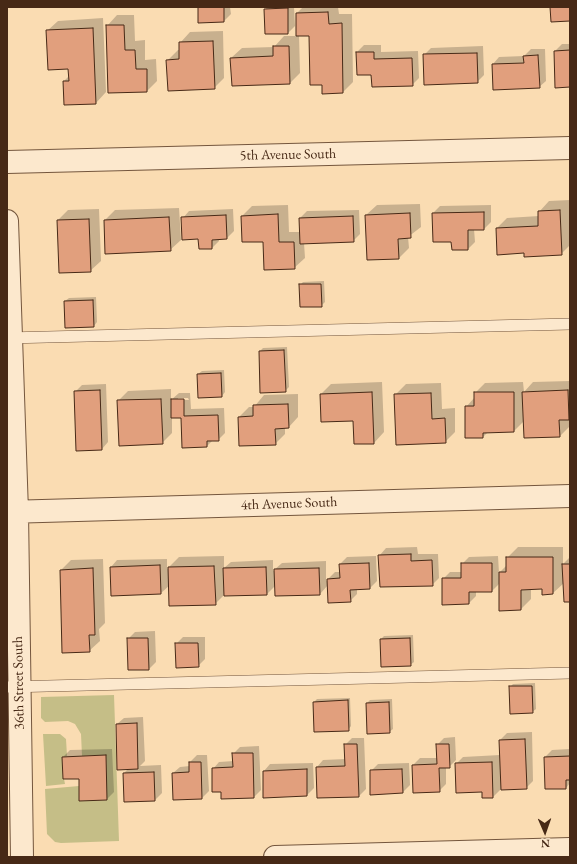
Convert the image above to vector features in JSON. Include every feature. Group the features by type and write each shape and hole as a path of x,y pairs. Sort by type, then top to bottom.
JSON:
{"street":[{"name":"5th Avenue South","path":"7,162 570,148"},
{"name":"36th Street South","path":"7,221 12,512 13,687 22,857"},
{"name":"4th Avenue South","path":"12,512 570,496"},
{"path":"275,857 398,856 570,849"}],"lane":[{"path":"9,338 570,324"},
{"path":"13,687 570,674"}],"shaded area":[{"path":"114,695 119,841 55,842 47,834 45,789 79,786 80,801 107,800 106,755 82,756 81,734 75,724 68,721 45,722 41,718 41,697"},
{"path":"43,734 60,734 66,739 67,756 62,757 63,779 65,784 46,786"}],"building":[{"path":"198,7 224,7 224,22 198,23"},
{"path":"550,7 570,7 570,21 551,22"},
{"path":"288,8 288,34 265,34 264,9"},
{"path":"328,12 329,24 342,23 343,93 322,94 322,85 310,85 309,36 296,36 296,13"},
{"path":"106,25 124,25 125,50 135,50 136,69 147,69 147,92 108,93"},
{"path":"93,28 96,104 64,105 63,81 69,81 68,69 48,70 46,30"},
{"path":"213,41 215,89 168,91 166,60 179,59 179,42"},
{"path":"273,46 289,46 290,84 232,86 230,58 273,56"},
{"path":"570,50 570,87 555,88 554,51"},
{"path":"356,52 374,52 374,59 412,58 413,86 372,87 371,75 357,75"},
{"path":"477,53 478,83 424,85 423,54"},
{"path":"538,55 540,88 493,90 492,64 524,63 523,56"},
{"path":"560,210 562,255 524,257 524,253 497,255 496,228 538,226 538,211"},
{"path":"484,212 484,230 468,230 468,250 452,250 451,242 433,242 432,213"},
{"path":"410,213 411,238 398,239 399,259 367,260 365,215"},
{"path":"278,214 279,242 294,242 295,269 264,270 263,242 242,242 241,216"},
{"path":"226,215 227,239 212,240 212,249 199,249 198,239 182,240 181,217"},
{"path":"353,216 354,242 300,244 299,218"},
{"path":"169,217 171,251 105,254 104,220"},
{"path":"89,219 91,272 59,273 57,220"},
{"path":"299,284 321,284 322,307 300,307"},
{"path":"93,300 94,327 65,328 64,301"},
{"path":"284,350 286,392 260,393 259,351"},
{"path":"221,373 222,397 198,398 197,374"},
{"path":"100,390 102,450 76,451 74,391"},
{"path":"568,390 569,420 559,420 560,437 524,438 522,392"},
{"path":"372,392 374,444 354,444 353,421 321,422 320,394"},
{"path":"474,392 514,392 514,432 483,433 483,438 465,438 465,406 474,406"},
{"path":"431,393 432,419 445,418 446,443 396,445 394,394"},
{"path":"161,399 163,444 119,446 117,400"},
{"path":"171,399 184,399 184,416 218,415 219,441 207,441 207,447 182,448 181,418 171,418"},
{"path":"288,404 289,428 275,429 276,445 239,446 238,417 253,416 253,405"},
{"path":"411,554 411,561 432,560 433,586 380,587 378,555"},
{"path":"506,557 553,557 553,594 542,595 542,589 521,590 521,610 499,611 499,572 506,572"},
{"path":"369,563 370,589 350,590 351,602 328,603 327,579 340,578 339,564"},
{"path":"461,563 492,563 492,592 469,592 469,604 442,605 442,578 461,578"},
{"path":"562,564 570,564 570,602 564,602"},
{"path":"160,565 161,594 111,596 110,567"},
{"path":"214,566 216,605 169,606 168,567"},
{"path":"266,567 267,595 224,596 223,568"},
{"path":"93,568 95,635 89,635 90,652 62,653 60,570"},
{"path":"319,568 320,595 275,596 274,569"},
{"path":"127,638 148,638 149,670 128,670"},
{"path":"410,638 411,666 381,667 380,639"},
{"path":"175,643 198,643 199,667 176,668"},
{"path":"509,686 532,686 533,713 510,714"},
{"path":"348,700 349,731 314,732 313,702"},
{"path":"389,702 390,733 367,734 366,703"},
{"path":"137,723 138,769 117,770 116,724"},
{"path":"525,739 527,789 501,790 499,740"},
{"path":"344,744 357,744 359,797 317,798 316,767 345,766"},
{"path":"436,744 449,744 450,768 439,768 440,792 413,793 412,765 437,764"},
{"path":"232,753 253,753 254,798 221,799 221,792 212,792 212,768 233,767"},
{"path":"106,755 107,800 79,801 79,779 63,779 62,757"},
{"path":"570,756 570,780 566,780 566,789 545,789 544,757"},
{"path":"189,762 201,762 202,799 173,800 172,773 189,772"},
{"path":"492,762 493,798 482,798 482,792 456,793 455,763"},
{"path":"307,769 307,796 263,798 263,771"},
{"path":"402,769 403,793 370,795 370,770"},
{"path":"154,772 155,801 124,802 123,773"}]}
